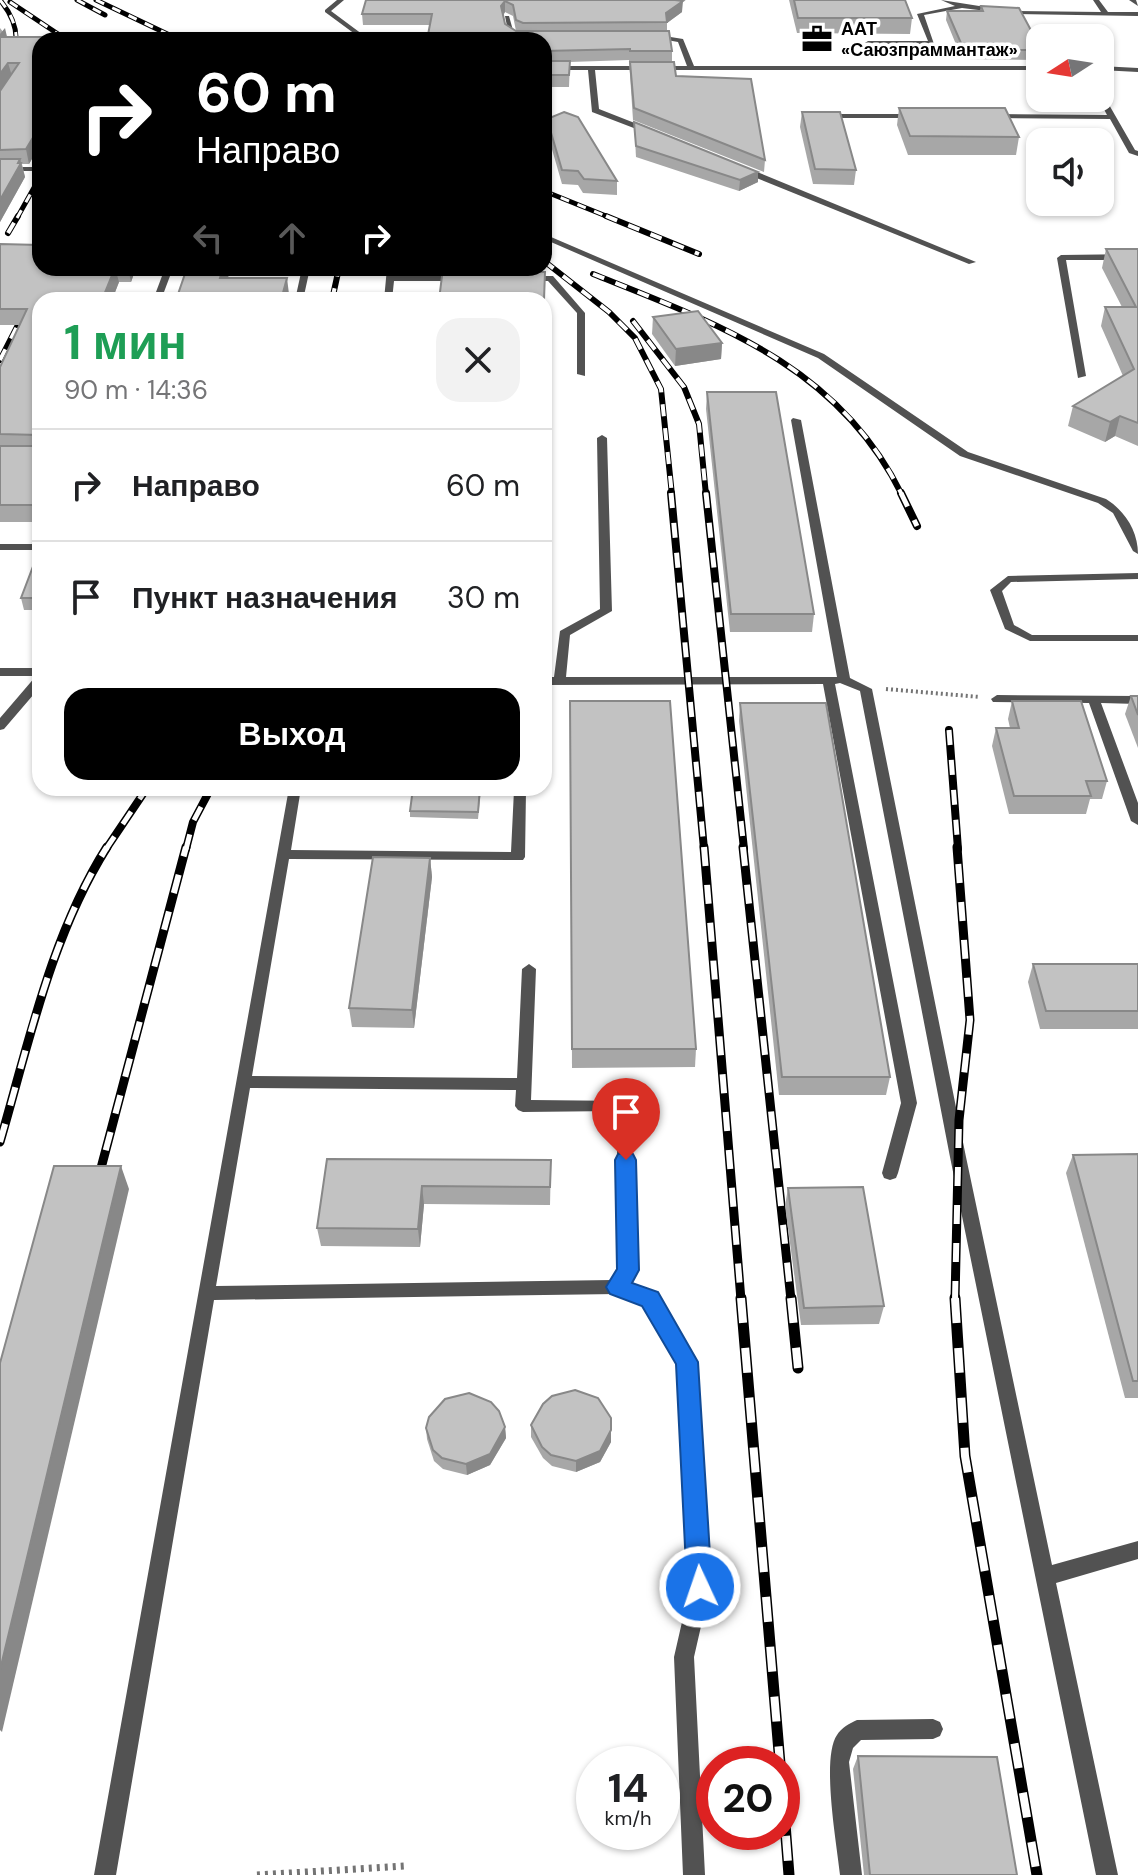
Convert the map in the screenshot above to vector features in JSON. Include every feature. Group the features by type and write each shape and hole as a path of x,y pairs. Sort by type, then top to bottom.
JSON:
{"lane":[{"path":"341,0 327,11 356,32"},
{"path":"944,0 963,6 1023,12 1138,14"},
{"path":"1096,0 1105,13"},
{"path":"1132,0 1138,4"},
{"path":"868,43 932,43 920,14 963,6"},
{"path":"507,17 510,32"},
{"path":"639,36 676,37 681,40 691,67"},
{"path":"591,67 595,110 668,139"},
{"path":"552,68 1026,68"},
{"path":"1114,69 1138,70"},
{"path":"1110,112 1132,151 1138,154"},
{"path":"818,116 926,116"},
{"path":"988,116 1113,117"},
{"path":"726,162 972,262"},
{"path":"0,169 32,169"},
{"path":"552,239 821,356 964,454 1102,501 1117,511 1138,551"},
{"path":"1081,376 1061,258 1138,257"},
{"path":"438,276 470,278"},
{"path":"518,278 550,278 581,313 582,374"},
{"path":"796,420 836,680 909,1103 890,1173"},
{"path":"560,681 564,633 606,611 602,438"},
{"path":"0,547 32,547"},
{"path":"1138,576 1008,579 1000,583 996,590 1009,627 1030,638 1138,638"},
{"path":"0,672 32,672"},
{"path":"552,681 836,680 866,689 955,1141 1107,1875"},
{"path":"0,726 32,688"},
{"path":"997,699 1138,700"},
{"path":"1093,699 1138,821"},
{"path":"105,1875 294,796"},
{"path":"283,854 518,857 520,796"},
{"path":"529,969 523,1106 624,1105 628,1270 617,1287"},
{"path":"244,1082 524,1084"},
{"path":"207,1293 617,1287 650,1299 687,1362 700,1587 684,1657 694,1875"},
{"path":"1045,1577 1138,1550"},
{"path":"851,1875 839,1762 844,1742 857,1730 933,1729"}],"path":[{"path":"866,689 946,692 997,699"},
{"path":"257,1875 405,1866"}],"building":[{"path":"366,0 683,1 666,13 667,22 523,23 516,20 513,5 505,1 501,6 505,24 516,31 669,31 672,51 552,51 552,32 429,32 432,14 362,14"},
{"path":"794,0 905,0 912,18 798,18"},
{"path":"981,6 1019,8 1028,24 1026,50 964,50 947,11 983,11"},
{"path":"0,37 32,37 32,139 26,149 0,150 0,91 19,63 8,63 0,74"},
{"path":"552,61 570,61 569,75 552,75"},
{"path":"630,62 674,62 676,76 751,79 765,160 634,108"},
{"path":"899,108 1005,108 1019,137 910,136"},
{"path":"564,112 578,117 617,181 584,179 578,171 562,170 552,136 552,117"},
{"path":"802,112 840,112 856,170 815,169"},
{"path":"634,122 758,172 740,180 636,146"},
{"path":"0,159 20,159 18,163 21,163 0,200"},
{"path":"0,244 32,245 32,276 112,276 105,292 32,292 32,435 0,434 0,367 27,309 0,309"},
{"path":"1106,249 1138,249 1138,423 1120,416 1110,422 1073,406 1134,369 1105,307 1136,307"},
{"path":"184,276 287,278 283,292 179,292"},
{"path":"442,276 545,276 544,292 440,292"},
{"path":"698,311 722,343 676,349 653,317"},
{"path":"707,392 776,392 814,614 731,614"},
{"path":"0,446 32,446 32,505 0,505"},
{"path":"32,569 32,598 21,598"},
{"path":"1131,696 1138,696 1138,715"},
{"path":"570,701 670,701 696,1049 572,1049"},
{"path":"1012,701 1081,701 1107,781 1086,781 1091,796 1014,796 996,728 1019,728"},
{"path":"740,703 826,703 890,1077 782,1077"},
{"path":"412,796 479,796 478,812 410,811"},
{"path":"373,857 430,858 412,1010 349,1008"},
{"path":"1033,964 1138,964 1138,1011 1046,1011"},
{"path":"1138,1154 1138,1381 1133,1381 1073,1155"},
{"path":"327,1159 551,1160 550,1187 422,1186 418,1229 317,1228"},
{"path":"54,1166 121,1166 0,1670 0,1363"},
{"path":"863,1187 884,1306 804,1308 788,1188"},
{"path":"575,1390 598,1398 611,1418 611,1430 600,1451 576,1461 551,1455 542,1447 531,1425 543,1404 552,1396"},
{"path":"469,1393 491,1402 499,1411 505,1427 490,1454 466,1464 442,1458 433,1450 426,1428 429,1417 445,1399"},
{"path":"858,1756 997,1757 1017,1875 870,1875"}],"railway":[{"path":"0,0 16,31 15,51 0,83"},
{"path":"77,0 105,15"},
{"path":"96,0 163,32"},
{"path":"10,2 55,32"},
{"path":"17,218 32,191"},
{"path":"552,194 611,218"},
{"path":"8,233 18,216"},
{"path":"606,216 699,254"},
{"path":"552,267 609,312 635,338 661,389 672,495"},
{"path":"593,274 729,332 771,355 810,382 845,413 876,451 902,495"},
{"path":"35,292 43,276"},
{"path":"334,292 337,276"},
{"path":"0,360 32,297"},
{"path":"633,321 684,387 699,424 706,495"},
{"path":"671,493 704,849"},
{"path":"706,493 744,849"},
{"path":"902,495 917,526"},
{"path":"949,730 958,849"},
{"path":"106,849 142,796"},
{"path":"186,849 193,822 207,796"},
{"path":"0,1142 56,953 107,847"},
{"path":"96,1187 186,847"},
{"path":"704,847 741,1300"},
{"path":"743,847 791,1300"},
{"path":"955,1299 959,1120 970,1020 957,847"},
{"path":"741,1298 778,1746"},
{"path":"791,1298 798,1368"},
{"path":"955,1299 965,1456 1037,1875"},
{"path":"787,1850 789,1875"}],"place":[{"name":"ААТ «Саюзпраммантаж»","path":"817,39"}],"route":[{"path":"626,1160 628,1270 617,1287 650,1299 687,1362 700,1587"}]}
